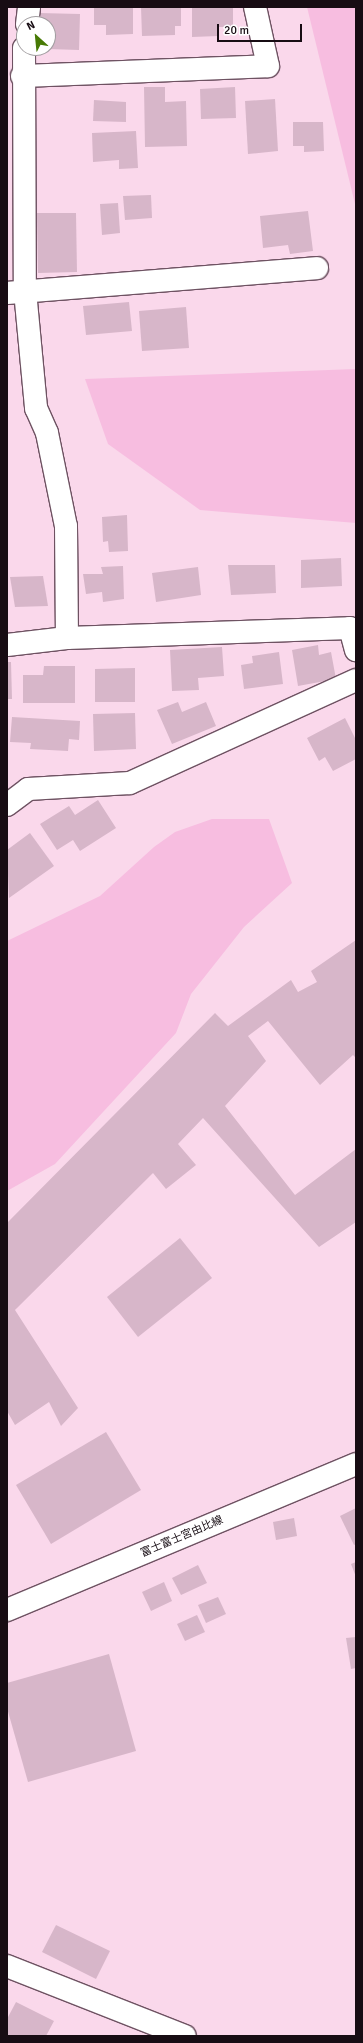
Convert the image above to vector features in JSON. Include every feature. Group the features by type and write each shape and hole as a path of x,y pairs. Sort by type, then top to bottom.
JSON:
{"street":[{"path":"22,76 268,66 255,7"},
{"path":"23,56 15,145 16,292 36,408 50,445 66,526 67,638"},
{"path":"16,292 317,268"},
{"path":"7,645 67,638 350,628 356,650"},
{"path":"7,804 17,788 130,783 356,680"},
{"name":"富士富士宮由比線","path":"7,1610 356,1464"},
{"path":"7,1966 185,2036"}],"shaded area":[{"path":"307,7 356,7 356,208"},
{"path":"356,369 356,523 200,510 108,444 85,379"},
{"path":"212,819 269,819 292,883 244,927 191,994 176,1033 55,1164 7,1191 7,941 100,896 154,847 175,832"}],"building":[{"path":"94,7 133,7 133,34 106,35 106,25 94,25"},
{"path":"141,7 181,7 181,26 175,26 175,35 142,36"},
{"path":"192,7 233,7 233,27 218,27 218,36 192,37"},
{"path":"39,13 80,14 79,50 56,49 56,16 39,16"},
{"path":"144,87 165,87 165,102 186,101 187,146 145,147"},
{"path":"235,87 236,118 201,119 200,89"},
{"path":"275,99 278,151 248,154 245,101"},
{"path":"94,100 126,102 126,122 93,121"},
{"path":"293,122 323,122 324,151 304,152 304,146 293,146"},
{"path":"136,131 138,168 119,169 119,160 93,162 92,133"},
{"path":"151,195 152,218 125,220 123,196"},
{"path":"118,203 120,233 102,235 100,204"},
{"path":"308,211 313,251 290,254 288,245 263,248 260,216"},
{"path":"37,213 76,213 77,272 38,273"},
{"path":"129,302 132,331 86,335 83,306"},
{"path":"186,307 189,348 142,351 139,311"},
{"path":"127,515 128,551 109,552 108,541 103,542 102,517"},
{"path":"341,558 342,586 301,588 301,560"},
{"path":"228,565 275,565 276,593 231,595"},
{"path":"123,566 124,599 103,602 102,592 86,594 83,574 103,574 101,567"},
{"path":"198,567 201,595 156,602 152,573"},
{"path":"43,576 48,606 15,607 10,577"},
{"path":"318,645 319,655 331,652 336,679 298,686 292,650"},
{"path":"222,647 224,676 198,678 199,690 172,691 170,650"},
{"path":"279,652 283,684 244,689 241,665 253,663 252,656"},
{"path":"7,662 11,662 12,699 7,699"},
{"path":"44,666 75,666 75,703 23,703 23,675 43,675"},
{"path":"135,668 135,702 95,702 95,669"},
{"path":"178,702 182,712 206,702 216,726 172,744 157,710"},
{"path":"135,713 136,749 94,751 93,714"},
{"path":"12,717 80,721 79,740 69,739 68,751 30,749 31,743 10,742"},
{"path":"345,718 356,740 356,759 333,771 325,757 319,761 307,738"},
{"path":"98,800 116,828 80,851 73,840 57,850 40,824 69,806 75,815"},
{"path":"30,833 54,866 9,898 7,850"},
{"path":"356,940 356,1058 353,1055 320,1085 268,1021 248,1036 266,1061 225,1106 295,1195 356,1149 356,1222 319,1247 203,1118 178,1144 196,1165 166,1189 153,1173 15,1310 78,1408 61,1426 49,1402 15,1425 7,1411 7,1223 215,1013 228,1026 291,980 298,992 317,982 311,971"},
{"path":"180,1238 212,1278 138,1337 107,1297"},
{"path":"106,1432 141,1490 51,1544 16,1485"},
{"path":"356,1508 356,1544 354,1545 340,1516"},
{"path":"294,1518 297,1536 276,1540 273,1522"},
{"path":"356,1562 356,1577 351,1564"},
{"path":"198,1565 207,1583 181,1595 172,1578"},
{"path":"164,1582 172,1601 151,1611 142,1592"},
{"path":"218,1597 226,1614 206,1623 198,1605"},
{"path":"197,1615 205,1632 185,1641 177,1624"},
{"path":"356,1637 356,1668 351,1669 346,1638"},
{"path":"109,1654 136,1751 28,1782 7,1708 7,1683"},
{"path":"56,1925 110,1951 96,1979 42,1952"},
{"path":"16,2002 54,2021 46,2036 7,2036 7,2019"}]}
